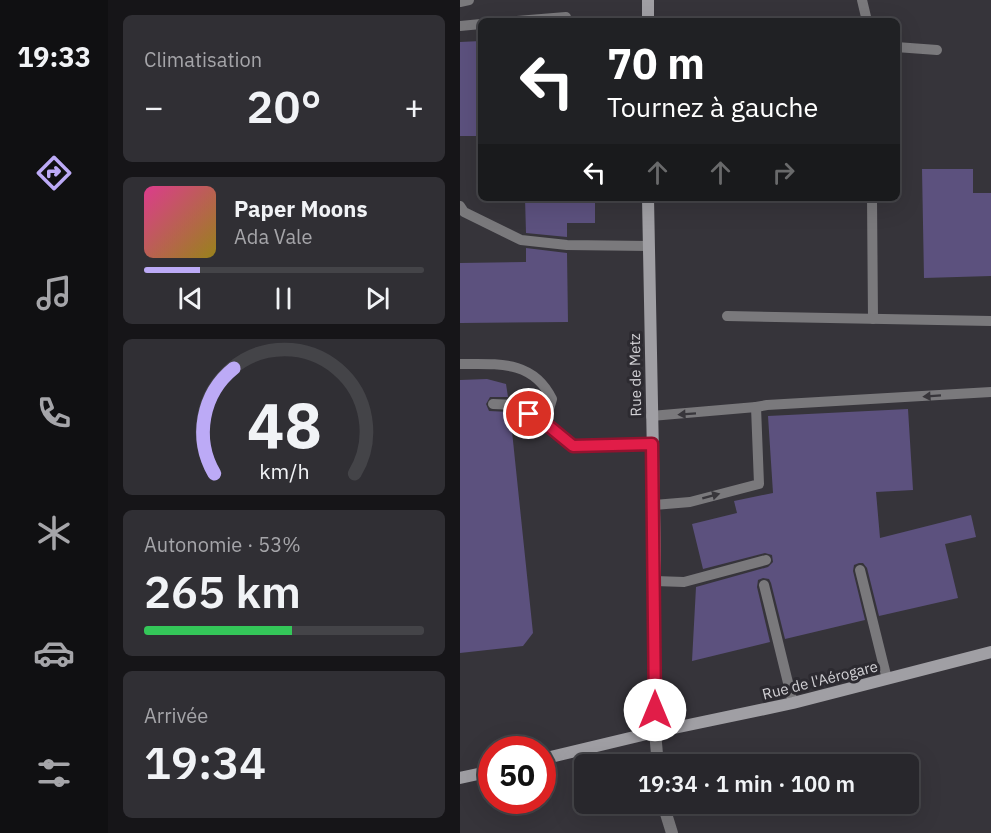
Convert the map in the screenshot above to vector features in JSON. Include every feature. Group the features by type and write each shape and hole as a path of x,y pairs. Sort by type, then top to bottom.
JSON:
{"main road":[{"path":"648,0 648,18"},
{"name":"Rue de Metz","path":"648,201 655,581 655,732"},
{"name":"Rue de l'Aérogare","path":"556,756 793,703 991,652"},
{"path":"460,778 478,774"}],"street":[{"path":"655,732 657,754"},
{"path":"666,814 672,833"}],"lane":[{"path":"460,2 469,0"},
{"path":"862,0 866,18"},
{"path":"554,18 566,17"},
{"path":"460,26 478,24"},
{"path":"900,47 937,50"},
{"path":"872,201 873,319"},
{"path":"460,206 464,212 521,240 567,245 649,246"},
{"path":"727,316 991,321"},
{"path":"460,364 494,364 516,367 531,374 545,384 552,399 545,423"},
{"path":"651,416 681,415 767,405 991,392"},
{"path":"493,404 513,405 545,423 573,446 652,444"},
{"path":"654,505 690,502 758,484 756,407"},
{"path":"655,581 684,582 766,560"},
{"path":"860,570 887,678"},
{"path":"764,585 793,703"}],"building":[{"path":"478,41 478,136 460,136 460,42"},
{"path":"922,169 973,169 973,193 991,193 991,276 924,278"},
{"path":"525,201 595,201 595,223 567,223 567,237 526,233"},
{"path":"526,248 567,253 568,322 460,323 460,263 526,262"},
{"path":"487,379 506,384 508,397 490,397 486,404 489,411 510,412 533,633 523,646 460,653 460,380"},
{"path":"908,409 913,490 876,492 880,538 971,515 976,537 945,544 958,598 879,616 867,568 863,563 859,563 854,565 853,571 865,620 785,639 771,583 769,579 763,578 758,580 757,587 770,642 692,661 696,587 768,567 773,562 772,555 765,553 703,569 692,524 737,513 734,501 773,493 768,416"}],"route":[{"path":"529,414 545,423 573,446 652,444 655,710"}]}
